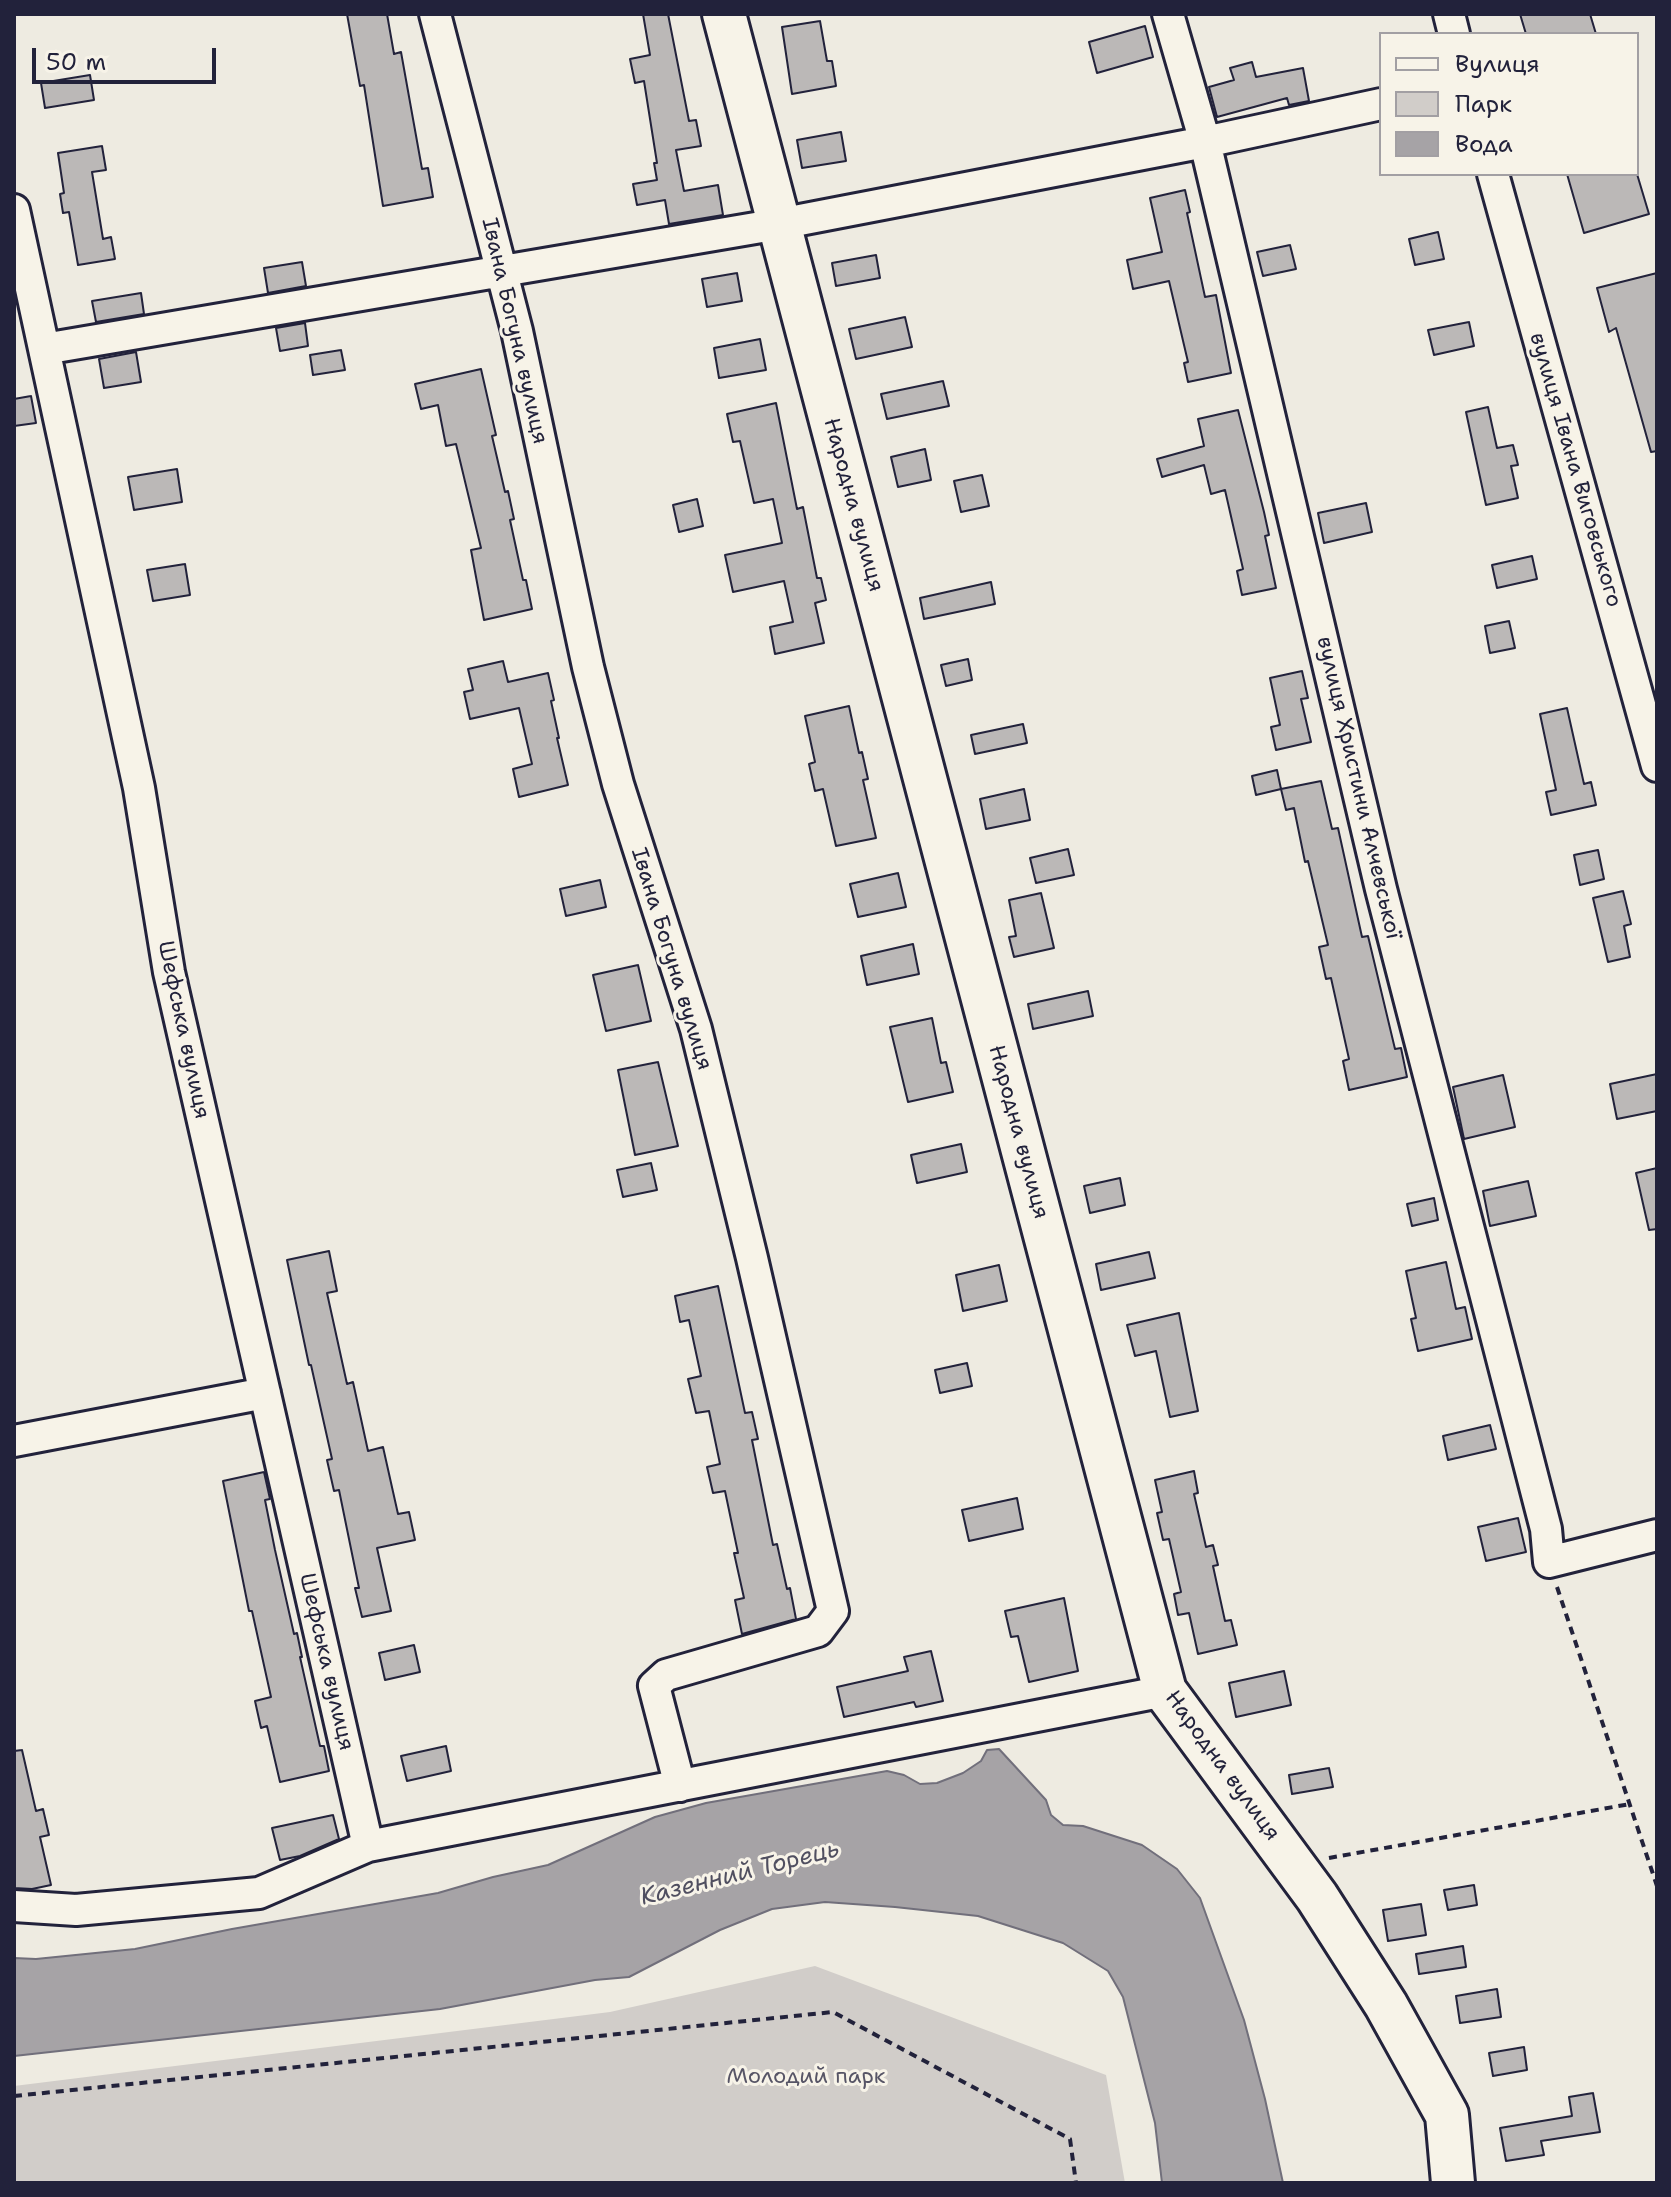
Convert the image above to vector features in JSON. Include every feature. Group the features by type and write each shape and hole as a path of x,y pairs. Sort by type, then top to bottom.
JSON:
{"street":[{"name":"Івана Богуна вулиця","path":"435,14 517,331 588,667 618,784 696,1029 833,1611 818,1631 666,1675 654,1686 680,1786"},
{"name":"Народна вулиця","path":"724,14 1165,1691 1317,1897 1386,2005 1447,2115 1453,2183"},
{"name":"вулиця Христини Алчевської","path":"1168,14 1205,142 1381,889 1546,1529 1549,1562"},
{"path":"44,349 779,224 1205,142 1379,104"},
{"name":"вулиця Івана Виговського","path":"1494,176 1657,766"},
{"name":"Шефська вулиця","path":"14,210 139,788 169,972 368,1846"},
{"path":"14,1441 265,1393"},
{"path":"1549,1562 1657,1535"},
{"path":"14,1906 76,1910 259,1893 368,1846 1165,1691"}],"path":[{"path":"1549,1562 1657,1886"},
{"path":"1293,1864 1630,1804"},
{"path":"14,2096 833,2012 1070,2139 1076,2183"}],"green space":[{"name":"Молодий парк","path":"815,1966 1106,2075 1125,2183 14,2183 14,2086 610,2012"}],"water":[{"name":"Казенний Торець","path":"999,1749 1046,1800 1051,1815 1063,1825 1083,1826 1142,1845 1177,1869 1200,1898 1244,2020 1283,2183 1162,2183 1155,2123 1123,1997 1108,1971 1063,1943 978,1916 895,1907 825,1902 772,1909 720,1930 629,1977 595,1980 440,2009 14,2056 14,1958 36,1959 135,1949 438,1893 548,1865 655,1817 706,1803 887,1771 904,1775 920,1784 937,1783 963,1773 981,1761 987,1750"}],"building":[{"path":"347,14 387,14 394,54 401,52 422,169 428,168 433,197 383,206 364,85 360,86"},
{"path":"643,14 668,14 689,121 696,120 701,146 676,150 684,191 718,185 723,215 669,224 665,200 637,205 633,184 657,180 644,81 635,83 630,59 650,55"},
{"path":"1520,14 1590,14 1595,32 1525,32"},
{"path":"820,21 827,61 832,61 836,86 792,94 782,27"},
{"path":"1145,26 1153,57 1097,73 1089,42"},
{"path":"1252,62 1256,77 1303,68 1309,101 1289,105 1287,98 1217,117 1209,87 1234,80 1230,68"},
{"path":"90,75 94,100 45,108 41,83"},
{"path":"841,132 846,161 802,168 797,140"},
{"path":"102,146 106,170 92,172 103,239 111,237 115,259 78,265 69,212 63,213 60,194 64,193 58,153"},
{"path":"1568,176 1638,176 1649,214 1584,233"},
{"path":"1185,190 1205,297 1216,295 1231,373 1188,382 1184,363 1188,362 1169,281 1133,289 1127,260 1162,252 1150,198"},
{"path":"1438,232 1444,259 1415,265 1409,239"},
{"path":"1290,245 1296,269 1263,276 1257,252"},
{"path":"876,255 880,278 836,286 832,263"},
{"path":"302,262 306,286 268,293 264,268"},
{"path":"737,273 742,301 707,307 702,279"},
{"path":"1657,273 1657,451 1651,452 1616,328 1609,332 1597,288"},
{"path":"141,293 144,314 96,322 92,301"},
{"path":"905,317 912,347 856,359 849,329"},
{"path":"1469,322 1474,346 1434,355 1428,330"},
{"path":"305,323 308,346 280,351 276,328"},
{"path":"760,339 766,370 719,378 714,348"},
{"path":"341,350 345,370 313,375 310,355"},
{"path":"136,352 141,382 104,388 99,359"},
{"path":"481,369 496,435 492,436 505,492 508,491 514,519 510,520 532,609 484,620 471,550 481,548 456,444 446,446 438,405 421,409 415,384"},
{"path":"943,381 949,406 887,419 881,394"},
{"path":"31,396 36,423 14,426 14,399"},
{"path":"776,403 797,509 803,507 817,578 821,578 826,600 815,603 824,643 775,654 770,627 793,622 784,581 733,592 725,555 782,543 773,499 754,503 740,441 733,442 727,414"},
{"path":"1488,407 1497,448 1513,445 1518,465 1511,466 1518,498 1486,505 1466,412"},
{"path":"1238,410 1269,535 1265,536 1276,588 1242,595 1237,571 1243,569 1225,490 1211,494 1204,465 1162,477 1157,459 1204,446 1198,419"},
{"path":"925,449 931,480 898,487 891,457"},
{"path":"177,469 182,502 134,510 128,477"},
{"path":"982,475 989,506 961,512 954,481"},
{"path":"697,499 703,526 679,532 673,505"},
{"path":"1366,503 1372,532 1324,543 1318,513"},
{"path":"1532,556 1537,579 1497,588 1492,565"},
{"path":"185,564 190,595 153,601 147,570"},
{"path":"991,582 995,604 924,619 920,598"},
{"path":"1509,621 1515,648 1490,653 1485,626"},
{"path":"968,659 972,680 946,686 941,665"},
{"path":"503,661 508,682 548,673 557,738 568,785 519,797 513,769 532,764 519,708 470,719 464,692 473,690 468,669"},
{"path":"1302,671 1308,698 1301,699 1311,742 1276,750 1271,727 1280,725 1270,678"},
{"path":"849,706 868,779 863,780 876,838 836,846 823,789 815,791 809,764 815,762 805,716"},
{"path":"1567,708 1584,784 1591,782 1596,805 1551,815 1546,792 1556,790 1540,714"},
{"path":"1023,724 1027,743 975,754 971,735"},
{"path":"1277,770 1281,789 1256,795 1252,776"},
{"path":"1321,781 1332,829 1338,828 1362,937 1368,936 1395,1049 1401,1048 1407,1077 1349,1090 1343,1061 1349,1059 1331,978 1326,979 1319,947 1328,945 1294,808 1286,810 1281,789"},
{"path":"1024,789 1030,820 986,829 980,799"},
{"path":"1068,849 1074,875 1036,883 1030,858"},
{"path":"1598,850 1604,879 1580,885 1574,855"},
{"path":"898,873 906,907 858,917 850,884"},
{"path":"600,880 606,907 566,916 560,889"},
{"path":"1623,891 1631,924 1624,926 1630,957 1608,962 1593,898"},
{"path":"1041,893 1054,948 1014,957 1009,937 1016,936 1009,900"},
{"path":"913,944 919,974 867,985 861,956"},
{"path":"638,965 651,1021 606,1031 593,975"},
{"path":"1088,991 1093,1016 1033,1029 1028,1004"},
{"path":"932,1018 941,1063 946,1062 953,1092 908,1102 890,1027"},
{"path":"658,1062 678,1146 635,1155 618,1070"},
{"path":"1657,1074 1657,1111 1617,1119 1610,1084"},
{"path":"1503,1075 1515,1127 1464,1139 1453,1087"},
{"path":"961,1144 967,1172 917,1183 911,1155"},
{"path":"651,1163 657,1190 623,1197 617,1170"},
{"path":"1657,1168 1657,1229 1649,1230 1636,1173"},
{"path":"1120,1178 1125,1205 1090,1213 1084,1186"},
{"path":"1528,1181 1536,1216 1490,1226 1483,1191"},
{"path":"1434,1198 1438,1220 1412,1226 1407,1204"},
{"path":"329,1251 337,1291 327,1293 347,1384 353,1382 368,1451 383,1447 398,1514 409,1512 415,1540 377,1548 391,1611 362,1617 339,1490 334,1491 327,1460 332,1459 287,1260"},
{"path":"1149,1252 1155,1278 1101,1290 1096,1264"},
{"path":"1446,1262 1456,1309 1465,1307 1472,1339 1418,1351 1411,1319 1416,1318 1406,1271"},
{"path":"999,1265 1007,1301 963,1311 956,1275"},
{"path":"718,1286 745,1413 752,1412 758,1439 752,1440 773,1545 777,1544 796,1619 742,1634 735,1600 744,1598 734,1553 738,1553 725,1491 713,1493 707,1467 720,1464 709,1411 696,1413 688,1379 701,1376 689,1320 680,1322 675,1296"},
{"path":"1179,1313 1198,1411 1170,1417 1156,1351 1135,1356 1127,1325"},
{"path":"967,1363 972,1386 940,1393 935,1370"},
{"path":"1490,1425 1496,1449 1448,1460 1443,1436"},
{"path":"1194,1471 1198,1493 1194,1494 1206,1547 1213,1545 1218,1565 1213,1566 1225,1621 1231,1620 1237,1645 1198,1654 1189,1613 1178,1615 1174,1594 1181,1592 1169,1539 1163,1540 1157,1513 1162,1512 1155,1480"},
{"path":"264,1472 270,1499 265,1500 275,1550 294,1634 297,1633 320,1746 324,1746 329,1771 280,1782 267,1726 261,1728 255,1701 271,1697 252,1611 249,1611 223,1481"},
{"path":"1017,1498 1023,1529 969,1541 962,1510"},
{"path":"1518,1518 1526,1552 1486,1561 1478,1527"},
{"path":"1064,1598 1078,1671 1029,1682 1018,1636 1011,1637 1005,1611"},
{"path":"414,1645 420,1672 385,1680 379,1653"},
{"path":"931,1651 943,1701 916,1707 914,1702 844,1717 837,1687 908,1671 904,1657"},
{"path":"1284,1671 1291,1705 1236,1717 1229,1683"},
{"path":"446,1746 451,1771 407,1781 401,1756"},
{"path":"22,1750 36,1811 43,1809 49,1835 40,1837 51,1885 32,1889 14,1888 14,1751"},
{"path":"1329,1768 1333,1787 1292,1794 1289,1775"},
{"path":"333,1815 339,1839 300,1856 280,1860 272,1828"},
{"path":"1474,1885 1477,1905 1448,1910 1444,1890"},
{"path":"1421,1904 1426,1935 1388,1941 1383,1910"},
{"path":"1463,1946 1466,1967 1419,1974 1416,1954"},
{"path":"1497,1989 1501,2017 1460,2023 1456,1996"},
{"path":"1524,2047 1527,2070 1493,2076 1489,2053"},
{"path":"1593,2093 1600,2132 1541,2141 1544,2155 1506,2161 1500,2128 1572,2116 1569,2097"}]}
